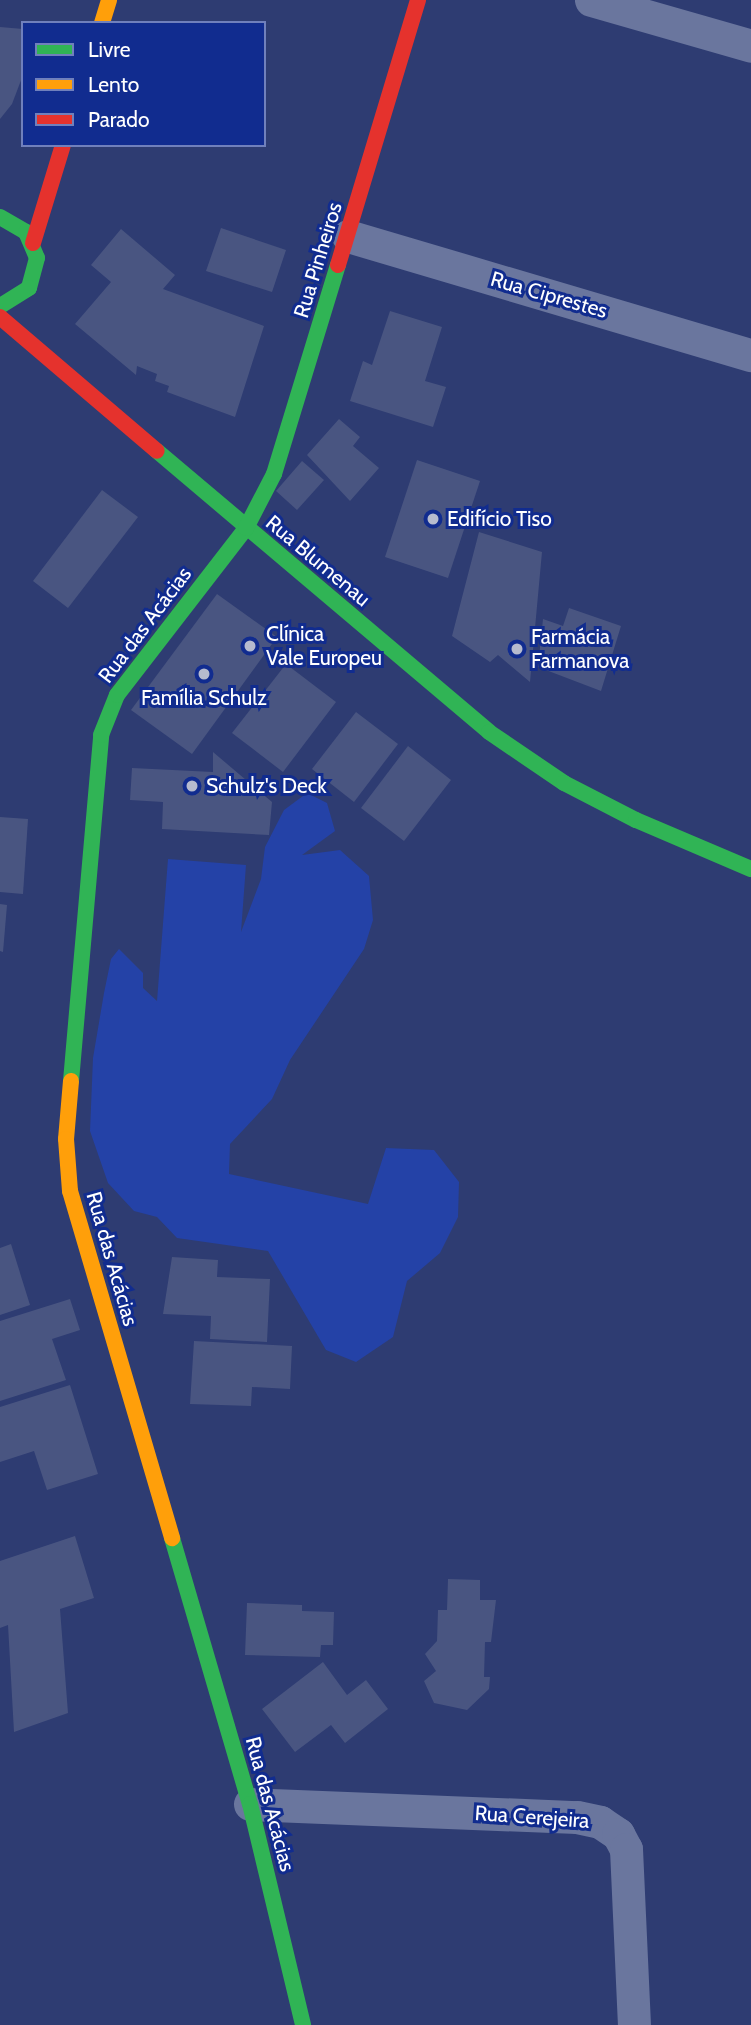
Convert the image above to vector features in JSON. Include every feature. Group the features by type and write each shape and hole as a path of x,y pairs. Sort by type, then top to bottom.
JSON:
{"street":[{"path":"103,21 109,0"},
{"name":"Rua Pinheiros","path":"246,527 285,445 418,0"},
{"path":"591,0 751,46"},
{"path":"32,180 60,147"},
{"path":"0,306 18,299 35,274 33,243 61,147"},
{"path":"0,217 16,223 33,243"},
{"name":"Rua Ciprestes","path":"348,236 751,355"},
{"path":"18,299 24,337"},
{"name":"Rua Blumenau","path":"0,317 489,732 532,761 636,820 751,869"},
{"name":"Rua das Acácias","path":"246,527 117,695 101,735 66,1139 71,1191 250,1804 303,2025"},
{"name":"Rua Cerejeira","path":"250,1804 578,1817 600,1822 618,1834 626,1849 634,2025"}],"shaded area":[{"path":"307,793 327,803 335,831 302,855 340,850 369,876 373,920 364,949 290,1060 272,1099 230,1144 229,1174 368,1204 386,1148 434,1150 459,1182 458,1217 440,1253 407,1281 393,1337 356,1362 326,1350 268,1251 177,1238 157,1217 134,1211 108,1183 90,1131 93,1058 111,959 119,949 143,973 143,988 157,1001 168,859 246,865 241,932 261,879 265,847 284,810"}],"building":[{"path":"0,27 21,29 21,80 12,104 0,119"},
{"path":"221,228 286,250 272,292 206,271"},
{"path":"121,229 175,275 163,289 264,326 235,417 167,392 169,386 155,381 157,374 137,366 136,375 75,324 111,282 91,265"},
{"path":"390,311 442,327 425,381 446,387 433,427 350,401 363,361 372,365"},
{"path":"339,419 360,437 353,446 379,468 350,501 307,455"},
{"name":"Edifício Tiso","path":"417,460 480,481 448,578 385,557"},
{"path":"302,461 324,480 297,510 276,491"},
{"path":"102,490 138,517 68,608 33,581"},
{"path":"479,532 542,552 530,682 498,655 490,662 452,636"},
{"name":"Família Schulz","path":"217,594 277,637 192,754 131,710"},
{"path":"569,608 621,626 601,691 538,667 543,619 563,626"},
{"path":"286,664 336,702 283,772 232,733"},
{"path":"356,712 398,744 354,802 312,769"},
{"path":"408,746 451,780 404,841 361,808"},
{"name":"Schulz's Deck","path":"213,752 272,802 269,835 162,829 163,802 130,800 132,768 213,772"},
{"path":"0,817 28,819 23,894 0,892"},
{"path":"0,904 7,905 3,952 0,951"},
{"path":"11,1244 30,1305 0,1315 0,1248"},
{"path":"172,1257 218,1260 217,1277 270,1279 267,1342 210,1339 211,1316 163,1314"},
{"path":"70,1299 80,1330 52,1339 66,1380 0,1401 0,1321"},
{"path":"194,1341 292,1346 290,1389 252,1387 251,1406 190,1404"},
{"path":"70,1385 98,1474 47,1490 34,1451 0,1462 0,1407"},
{"path":"75,1536 94,1598 60,1609 68,1713 14,1732 8,1625 0,1628 0,1561"},
{"path":"448,1579 480,1580 480,1600 496,1600 491,1642 485,1642 484,1677 490,1677 489,1689 467,1710 434,1703 424,1681 436,1671 425,1654 437,1641 438,1610 447,1610"},
{"path":"247,1603 302,1605 302,1611 334,1612 333,1645 321,1645 320,1657 245,1655"},
{"path":"323,1662 347,1695 366,1680 388,1709 345,1743 331,1725 295,1752 262,1709"}],"traffic: fast":[{"path":"0,217 26,232 37,258 29,288 0,306"},
{"path":"71,1081 101,735 117,695 246,528 274,474 338,265"},
{"path":"157,451 489,732 564,783 636,820 751,869"},
{"path":"172,1538 250,1804 303,2025"}],"traffic: slow":[{"path":"103,21 109,0"},
{"path":"71,1081 66,1139 70,1191 172,1538"}],"traffic: jam":[{"path":"338,265 418,0"},
{"path":"33,243 62,147"},
{"path":"0,317 157,451"}],"place":[{"name":"Edifício Tiso","path":"433,519"},
{"name":"Clínica Vale Europeu","path":"250,646"},
{"name":"Farmácia Farmanova","path":"517,649"},
{"name":"Família Schulz","path":"204,674"},
{"name":"Schulz's Deck","path":"192,786"}]}
